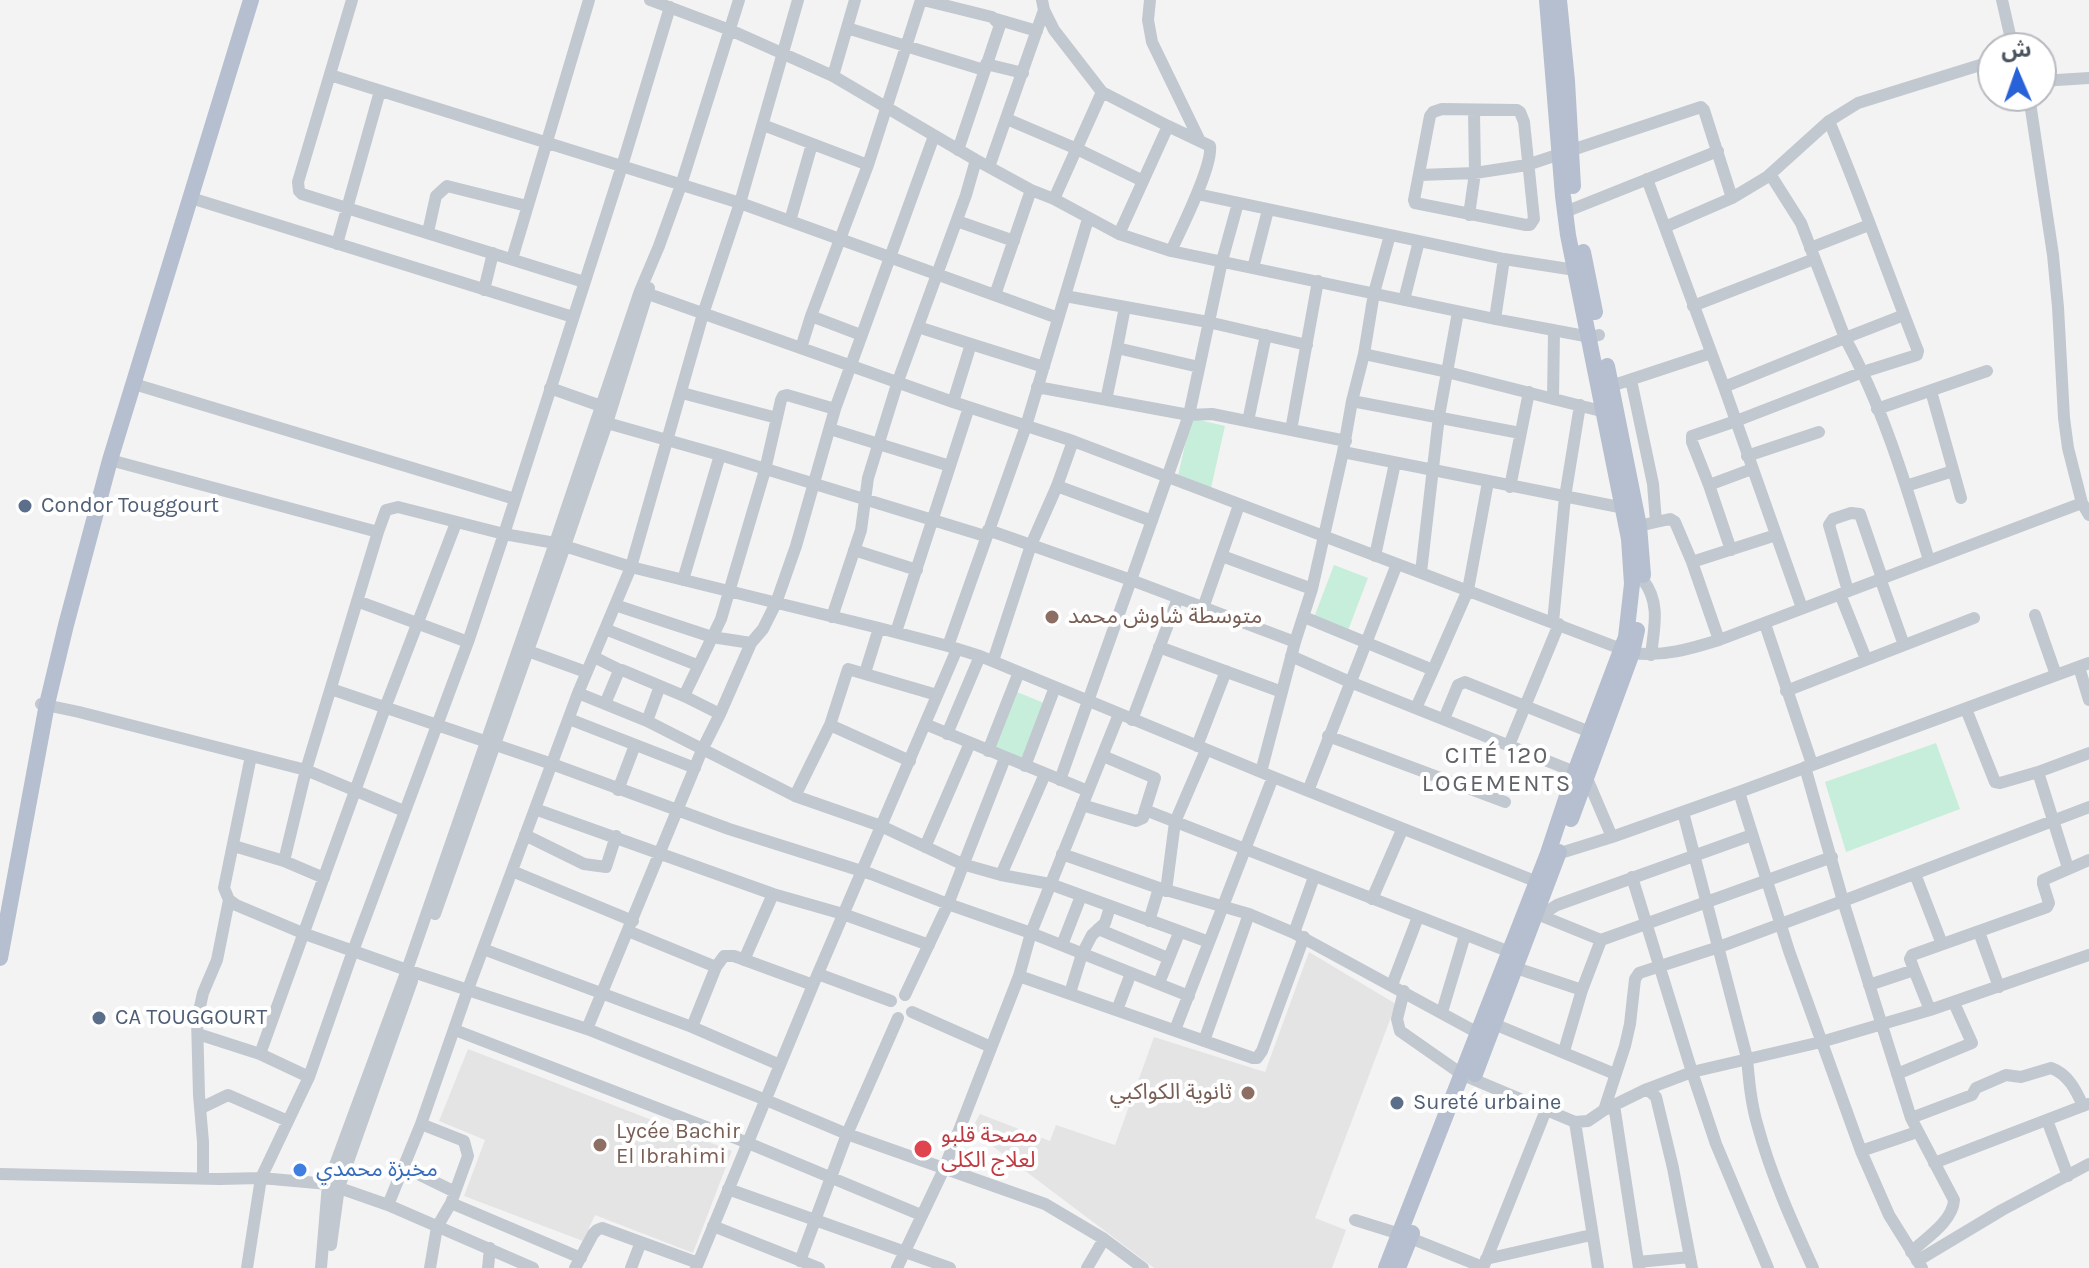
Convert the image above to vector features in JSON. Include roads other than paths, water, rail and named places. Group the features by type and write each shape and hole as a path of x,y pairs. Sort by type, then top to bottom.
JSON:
{"main road":[{"path":"0,923 44,704 105,458 245,0"},
{"path":"0,958 44,704 110,460 251,0"},
{"path":"1547,0 1558,52"},
{"path":"1559,0 1558,52 1575,270 1611,386 1647,524 1643,580 1647,616 1627,651 1590,732 1581,774"},
{"path":"1468,1077 1478,1033 1510,952 1542,884 1627,651 1632,563 1595,336 1570,210"},
{"path":"1386,1268 1405,1236 1468,1077 1494,1024 1539,915 1542,884"},
{"path":"1398,1268 1405,1236"}],"street":[{"path":"352,0 298,187 302,194 584,282"},
{"path":"512,259 589,0"},
{"path":"650,0 679,6 833,76 976,160 1119,234 1171,251 1458,312 1595,336"},
{"path":"321,1268 333,1186 560,544 607,423 644,293 739,0"},
{"path":"388,1205 421,1124 578,693 631,567 703,314 740,203 798,0"},
{"path":"833,76 855,0"},
{"path":"801,348 888,108 922,0 1037,31"},
{"path":"1150,0 1148,20 1152,42 1199,139"},
{"path":"2002,0 2009,32"},
{"path":"989,167 1037,31 1043,5"},
{"path":"1043,5 1063,42 1102,92 1210,146 1211,153 1197,194 1171,251"},
{"path":"247,1268 261,1178 309,1077 468,642 622,166 679,6"},
{"path":"958,150 999,31 1000,25 996,19"},
{"path":"847,28 906,47 1023,73"},
{"path":"1665,227 1732,198 1770,174 1829,121 1858,103 1977,66"},
{"path":"330,75 740,203 1058,318"},
{"path":"2057,80 2089,78"},
{"path":"337,244 380,91"},
{"path":"1054,199 1102,92"},
{"path":"1419,175 1475,173 1527,165 1701,107 1732,198"},
{"path":"1442,109 1517,110 1524,122 1527,165 1534,219 1526,225 1415,203 1414,200 1430,116 1442,109"},
{"path":"1469,215 1475,173 1474,111"},
{"path":"2031,112 2053,255 2068,448 2082,503 2089,515"},
{"path":"1007,119 1143,181"},
{"path":"1731,550 1692,436 1917,355 1918,351 1829,121"},
{"path":"763,125 868,165"},
{"path":"1119,234 1168,126"},
{"path":"587,1029 702,750 751,643 763,629 776,603 796,546 835,409 934,136"},
{"path":"790,221 812,144"},
{"path":"1570,210 1718,151"},
{"path":"832,617 861,530 868,478 898,381 976,160"},
{"path":"1770,174 1796,213 1845,338 1863,372 1906,486 1929,560"},
{"path":"1647,179 1802,608"},
{"path":"428,232 436,196 447,186 527,206"},
{"path":"995,295 1031,190"},
{"path":"1197,194 1504,259 1575,270"},
{"path":"191,198 573,317"},
{"path":"1060,780 1189,415 1222,261 1238,203"},
{"path":"1253,268 1268,210"},
{"path":"404,1167 453,1198 578,1263 593,1234 602,1228 697,1265 937,695 986,533 1026,426 1088,219"},
{"path":"957,221 1014,241"},
{"path":"1693,306 1812,254 1869,225"},
{"path":"1175,1030 1244,849 1267,775 1282,692 1312,589 1345,446 1374,293 1390,235"},
{"path":"1404,300 1419,241"},
{"path":"484,290 493,253"},
{"path":"1495,319 1504,259"},
{"path":"1291,430 1318,281"},
{"path":"644,293 1073,441 1627,651 1651,655 1693,648 1765,624 2082,503"},
{"path":"490,744 528,651 601,406 644,293"},
{"path":"1065,296 1208,322 1307,345"},
{"path":"1106,400 1125,307"},
{"path":"1421,572 1439,416 1458,312"},
{"path":"1724,387 1904,315"},
{"path":"811,316 861,335"},
{"path":"918,327 1044,367"},
{"path":"1553,399 1554,330"},
{"path":"1248,421 1266,335"},
{"path":"953,402 971,344"},
{"path":"1117,348 1199,367"},
{"path":"1611,386 1711,353"},
{"path":"1364,354 1605,412"},
{"path":"1877,409 1987,371"},
{"path":"1631,380 1653,484 1647,524 1670,519 1675,522 1719,640"},
{"path":"134,384 515,499"},
{"path":"1037,387 1189,415 1212,414 1248,421 1291,430 1395,463 1624,508"},
{"path":"550,388 601,406"},
{"path":"1931,391 1961,498"},
{"path":"1510,487 1529,392"},
{"path":"682,393 777,418"},
{"path":"684,696 721,619 765,470 783,396 835,409"},
{"path":"1352,401 1520,433"},
{"path":"1509,745 1556,623 1565,497 1580,405"},
{"path":"896,632 969,407"},
{"path":"1620,428 1640,422"},
{"path":"607,423 933,520 1031,545 1295,642"},
{"path":"830,429 950,466"},
{"path":"1747,456 1819,432"},
{"path":"993,661 1031,545 1073,441"},
{"path":"683,580 720,455"},
{"path":"110,460 378,532"},
{"path":"1375,556 1395,463"},
{"path":"1709,485 1752,469"},
{"path":"1906,486 1953,471"},
{"path":"1416,708 1468,590 1488,482"},
{"path":"1057,486 1152,521"},
{"path":"1203,608 1239,505"},
{"path":"284,861 306,770 378,532 386,510 398,507 504,534 560,544 631,567 953,647 1542,884"},
{"path":"1866,659 1844,592 1829,525 1833,519 1851,513 1860,514 1904,645"},
{"path":"260,1054 385,708 456,523"},
{"path":"1692,562 1776,535"},
{"path":"854,550 917,570"},
{"path":"1222,556 1312,589"},
{"path":"1308,791 1397,564"},
{"path":"1132,720 1178,598"},
{"path":"357,601 468,642"},
{"path":"615,605 712,637 751,643"},
{"path":"2035,615 2056,675"},
{"path":"1647,616 1651,655"},
{"path":"1304,617 1433,670"},
{"path":"1786,691 1974,618"},
{"path":"1765,624 1809,765 1843,901 1911,1118 1954,1200 1949,1216 1917,1260"},
{"path":"865,673 879,628"},
{"path":"605,629 697,665"},
{"path":"1159,647 1282,692"},
{"path":"528,651 586,672"},
{"path":"947,734 980,656"},
{"path":"1291,656 1581,774 1612,837"},
{"path":"594,657 720,714"},
{"path":"1553,855 1739,792 2084,665 2089,700"},
{"path":"795,796 830,725 848,669 937,695"},
{"path":"605,704 620,670"},
{"path":"1149,921 1162,890 1175,822 1226,671"},
{"path":"988,751 1019,672"},
{"path":"1444,719 1458,685 1465,682 1590,732"},
{"path":"647,721 660,686"},
{"path":"1025,766 1055,687"},
{"path":"331,689 552,764 729,829 862,871 1031,933 1189,996"},
{"path":"578,693 647,721 795,796 881,826 962,864 1050,884 1209,942"},
{"path":"44,704 306,770 404,811"},
{"path":"1966,709 1995,782 2038,772 2089,753"},
{"path":"897,1268 944,1169 1019,976 1031,933 1119,714"},
{"path":"569,719 695,768"},
{"path":"925,724 1088,791"},
{"path":"830,725 910,761"},
{"path":"653,751 662,729"},
{"path":"1328,736 1505,802"},
{"path":"925,847 970,743"},
{"path":"618,790 635,745"},
{"path":"203,1178 198,1011 217,960 229,900 224,888 251,756"},
{"path":"1082,805 1136,821 1143,818 1155,778 1103,756"},
{"path":"905,995 948,904 1005,758"},
{"path":"2038,772 2068,868"},
{"path":"1001,875 1045,774"},
{"path":"1739,792 1779,924 1861,1151 1889,1215 1917,1260"},
{"path":"1647,1089 1656,1097 1691,1263 1639,1265 1609,1108 1615,1074 1630,1024 1636,976 2089,807"},
{"path":"535,809 773,894 843,914 929,945"},
{"path":"1145,810 1510,952"},
{"path":"1683,812 1747,1058 1750,1094 1758,1128 1813,1268"},
{"path":"1372,899 1402,830"},
{"path":"525,835 584,864 606,867 616,836"},
{"path":"1539,915 1557,905 1752,835"},
{"path":"234,846 284,861 324,878"},
{"path":"1062,854 1162,890 1249,914 1299,935 1478,1033"},
{"path":"1539,915 1601,940 1832,857"},
{"path":"1930,1010 1910,959 1912,955 2047,907 2049,903 2043,880 2089,860"},
{"path":"512,871 716,967"},
{"path":"1915,874 1942,944"},
{"path":"1019,976 1257,1058 1262,1051 1299,935 1314,877"},
{"path":"1632,877 1716,1144 1768,1268"},
{"path":"744,960 773,894"},
{"path":"1062,945 1081,896"},
{"path":"229,900 305,934 587,1029 847,1134 1045,1204 1104,1239 1143,1268"},
{"path":"1070,993 1082,954 1092,935 1105,923 1110,907"},
{"path":"1204,1041 1249,914"},
{"path":"1392,985 1418,917"},
{"path":"1098,929 1168,958"},
{"path":"1979,932 1999,987"},
{"path":"1159,983 1179,933"},
{"path":"1442,1012 1465,935"},
{"path":"1564,1051 1601,940"},
{"path":"483,949 692,1027 780,1065"},
{"path":"1404,991 1397,1019 1400,1031 1468,1077 1575,1122 1588,1121 1647,1089 1692,1072 1821,1042 1954,1003 2089,955"},
{"path":"692,1027 716,967 724,956 734,956 891,1001"},
{"path":"1516,968 1582,990"},
{"path":"1869,985 1914,970"},
{"path":"1117,1010 1131,973"},
{"path":"891,1001 905,995"},
{"path":"891,1001 892,1013 898,1018 906,1017 912,1012 913,1004 905,995"},
{"path":"1897,1074 1972,1043 1954,1003"},
{"path":"912,1012 991,1047"},
{"path":"800,1261 847,1134 898,1018"},
{"path":"1494,1024 1615,1074"},
{"path":"455,1030 748,1143 921,1215"},
{"path":"198,1034 260,1054 309,1077"},
{"path":"1911,1118 1972,1095 1976,1088 2006,1075 2021,1077 2051,1068 2055,1068 2072,1084 2086,1105 1934,1163"},
{"path":"201,1108 228,1095 288,1121"},
{"path":"1484,1265 1546,1110"},
{"path":"2047,1120 2068,1176"},
{"path":"1575,1122 1598,1268"},
{"path":"421,1124 464,1141 468,1156 453,1198 437,1227 430,1268"},
{"path":"1861,1151 1917,1132"},
{"path":"1917,1260 2089,1164"},
{"path":"0,1174 261,1178 333,1186 388,1205 533,1268"},
{"path":"329,1268 333,1186"},
{"path":"728,1189 950,1268"},
{"path":"1355,1220 1484,1265 1591,1235"},
{"path":"713,1226 819,1268"},
{"path":"1087,1268 1104,1239"},
{"path":"631,1268 641,1242"},
{"path":"488,1268 490,1248"}],"place":[{"name":"Condor Touggourt","path":"25,506"},
{"name":"متوسطة شاوش محمد","path":"1052,617"},
{"name":"CA TOUGGOURT","path":"99,1018"},
{"name":"ثانوية الكواكبي","path":"1248,1093"},
{"name":"Sureté urbaine","path":"1397,1103"},
{"name":"Lycée Bachir El Ibrahimi","path":"600,1145"},
{"name":"مصحة قلبو لعلاج الكلى","path":"923,1149"},
{"name":"مخبزة محمدي","path":"300,1170"}],"district":[{"name":"CITÉ 120 LOGEMENTS","path":"1497,770"}]}
